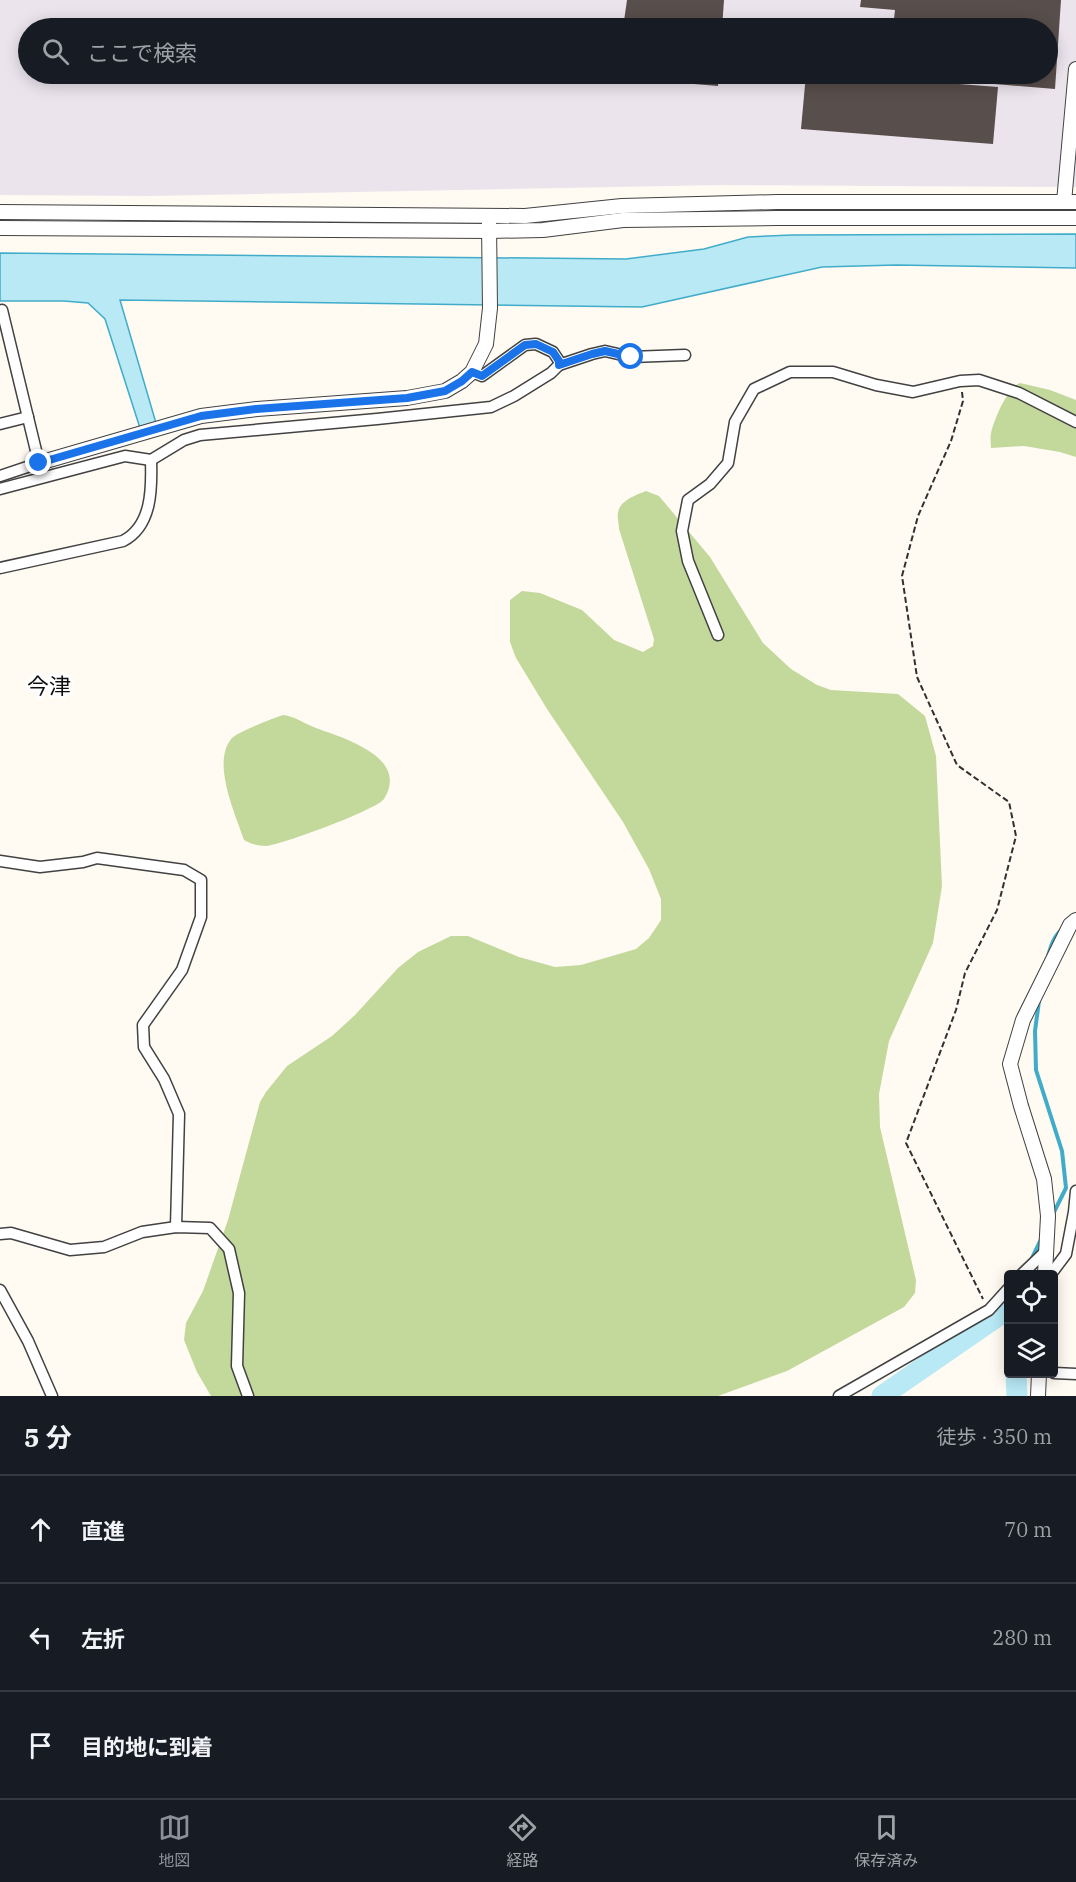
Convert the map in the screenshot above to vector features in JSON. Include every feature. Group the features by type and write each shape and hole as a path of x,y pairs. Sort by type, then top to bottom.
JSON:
{"street":[{"path":"0,212 525,216 622,206 777,202 1070,202 1076,69"},
{"path":"0,476 201,416 256,409 407,398 445,391 472,372 486,344 490,308 489,215"},
{"path":"0,228 489,238 623,220 1076,218"},
{"path":"2,310 39,463"},
{"path":"472,372 482,376 525,345 536,344 553,352 559,365"},
{"path":"0,489 124,456 151,460 184,440 200,435 491,407 551,374 559,365 605,351 631,357 685,355"},
{"path":"718,634 688,561 682,531 688,500 710,484 728,463 735,422 754,389 790,372 833,372 876,385 912,392 960,381 979,380 1019,393 1076,422"},
{"path":"0,424 28,417"},
{"path":"0,568 123,541 135,535 145,519 149,504 151,460"},
{"path":"0,861 40,867 97,858 184,870 201,880 201,917 182,970 143,1024 144,1047 164,1080 179,1114 176,1227"},
{"path":"1045,1270 1048,1216 1044,1179 1010,1064 1023,1020 1070,925 1076,920"},
{"path":"1055,1270 1071,1252 1076,1191"},
{"path":"0,1234 11,1233 70,1250 104,1247 142,1232 176,1227 210,1228 229,1250 239,1293 237,1366 248,1396"},
{"path":"1027,1270 1046,1251"},
{"path":"0,1290 28,1341 52,1396"},
{"path":"839,1396 989,1310 1004,1293"},
{"path":"1058,1373 1076,1374"},
{"path":"1038,1396 1039,1378"}],"path":[{"path":"960,381 963,401 954,431 918,516 902,576 917,677 957,765 1009,802 1016,836 997,910 965,973 956,1010 906,1143 989,1310"}],"shaded area":[{"path":"0,0 1076,0 1076,187 720,185 148,196 0,195"}],"green space":[{"path":"1020,383 1050,390 1076,400 1076,457 1024,446 991,448 991,433 998,413 1010,391"},
{"path":"646,491 659,496 710,557 763,643 791,669 817,685 831,690 898,694 925,716 936,756 942,886 933,943 889,1041 879,1094 880,1127 916,1280 915,1293 904,1307 787,1371 718,1396 211,1396 197,1372 184,1340 186,1323 203,1291 228,1220 260,1102 287,1066 332,1036 355,1015 398,968 418,952 451,936 468,936 519,957 555,967 581,965 636,949 649,938 661,920 661,899 649,869 623,822 547,709 516,658 510,642 510,600 522,591 540,593 582,610 614,640 643,652 653,646 654,639 619,529 618,517 621,505"},
{"path":"283,715 342,737 370,751 381,761 388,772 390,784 384,799 364,811 290,840 266,846 252,844 244,840 227,788 224,774 226,748 235,735"}],"water":[{"path":"1076,234 1076,268 896,265 822,267 642,307 120,300 156,423 140,428 105,319 88,303 0,301 0,253 626,259 704,249 748,237"}],"building":[{"path":"627,0 724,0 723,18 624,18"},
{"path":"861,0 1061,0 1058,44 1058,18 894,18 895,10 860,7"},
{"path":"694,84 718,84 718,86"},
{"path":"805,84 959,84 998,87 993,144 801,129"},
{"path":"994,84 1055,84 1055,89"}],"waterway":[{"path":"1048,956 1055,938 1063,929"},
{"path":"1039,1001 1035,1031 1036,1070 1062,1151 1066,1188 1053,1214"},
{"path":"1031,1260 1042,1237"},
{"path":"882,1396 1004,1312"},
{"path":"1016,1378 1017,1396"}],"district":[{"name":"今津","path":"49,686"}],"route":[{"path":"39,463 201,416 256,409 407,398 445,391 472,372 482,376 525,345 536,344 553,352 559,365 605,351 631,357"}]}
